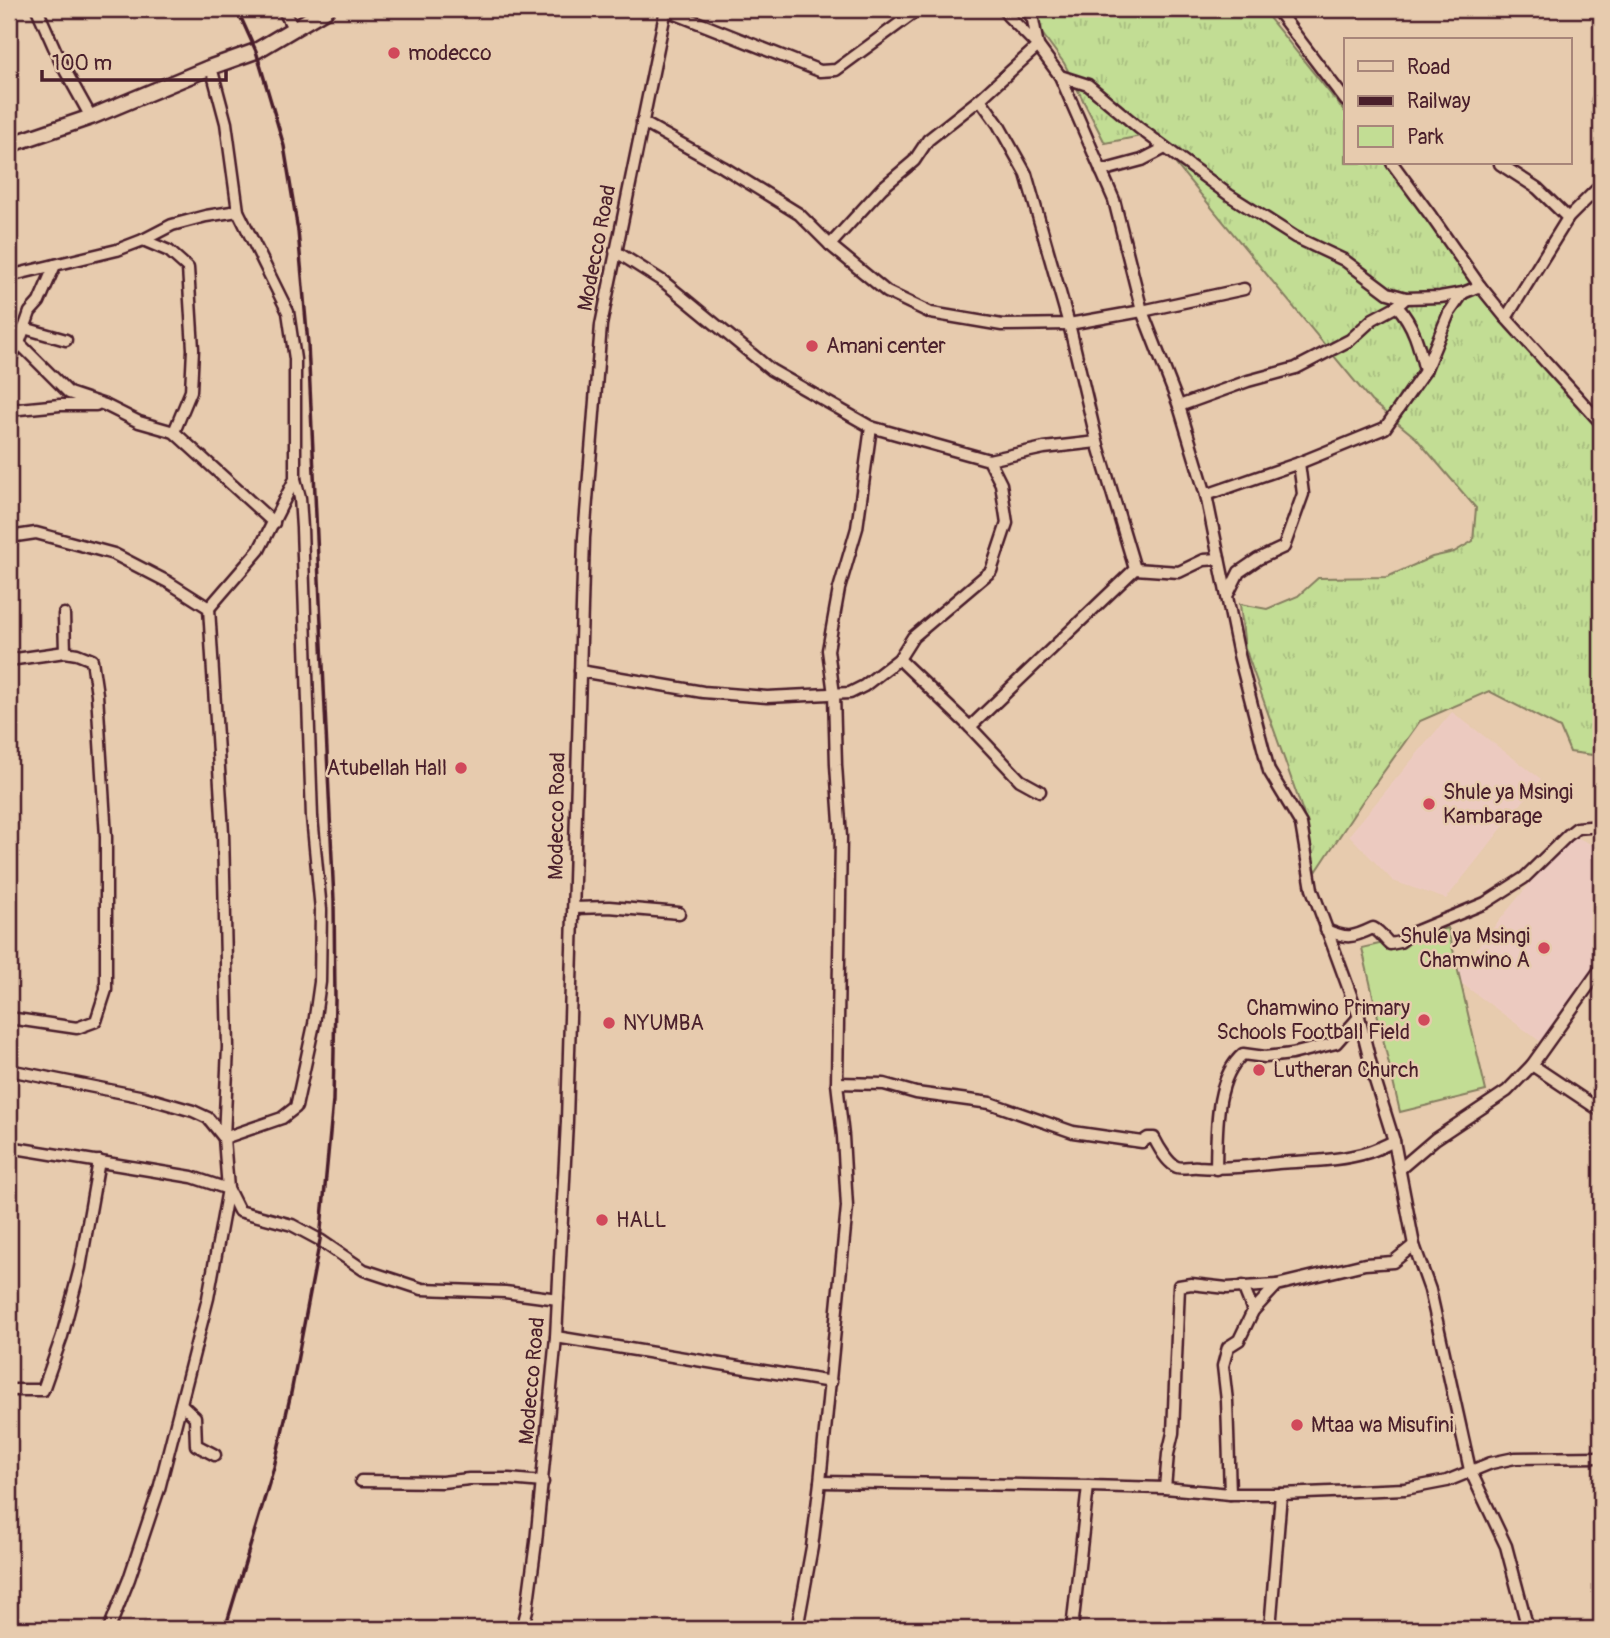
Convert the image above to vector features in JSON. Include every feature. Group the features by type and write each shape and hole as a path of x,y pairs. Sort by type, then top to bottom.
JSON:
{"street":[{"path":"37,9 61,63 91,117"},
{"path":"283,9 293,28"},
{"path":"9,145 91,117 256,51 327,9"},
{"path":"666,9 820,71 836,70 912,11"},
{"name":"Modecco Road","path":"522,1629 527,1610 543,1482 556,1337 567,1122 584,538 601,326 666,9"},
{"path":"1003,9 1038,46 1060,76 1114,200 1142,311 1179,407 1206,495 1239,655 1269,771 1301,824 1312,889 1359,1017 1394,1141 1414,1245 1430,1290 1470,1470 1506,1546 1528,1629"},
{"path":"1027,9 1033,20 1038,46"},
{"path":"1276,9 1344,98"},
{"path":"830,245 882,188 914,160 928,140 980,99 1038,46"},
{"path":"211,67 226,123 238,211 288,312 295,359 295,479 300,498 302,528 312,817 321,910 320,982 296,1107 282,1118 224,1138"},
{"path":"1060,76 1088,85 1139,128 1229,195 1269,222 1344,260 1388,293 1406,298 1463,293 1480,286"},
{"path":"980,99 998,124 1026,174 1069,324 1097,442 1135,569"},
{"path":"642,122 723,167 799,214 830,245 887,292 931,313 1002,325 1069,324 1244,289"},
{"path":"1101,171 1142,160 1165,148"},
{"path":"1393,164 1480,286 1601,423"},
{"path":"1500,164 1537,188 1568,218"},
{"path":"1506,318 1568,218 1601,185"},
{"path":"9,276 117,250 172,225 238,211"},
{"path":"143,240 169,251 188,268 193,349 191,391 174,432"},
{"path":"615,251 664,282 771,370 871,427 989,460 1044,448 1097,442"},
{"path":"9,361 19,343 30,312 39,302 55,265"},
{"path":"1206,495 1299,463 1385,428 1425,371 1449,313 1463,293"},
{"path":"1179,407 1296,368 1350,340 1373,319 1406,298"},
{"path":"1397,306 1410,321 1425,371"},
{"path":"24,328 66,340"},
{"path":"9,329 19,343 69,393 105,405 139,422 174,432 274,523"},
{"path":"9,410 60,405 105,405"},
{"path":"797,1629 812,1548 820,1482 847,1207 837,1083 841,837 834,694 828,650 839,589 857,528 871,427"},
{"path":"580,671 703,692 767,697 850,693 864,686 899,659 913,637 991,571 1007,523 1001,484 989,460"},
{"path":"1228,595 1239,572 1258,559 1284,547 1303,494 1299,463"},
{"path":"109,1629 159,1489 208,1298 228,1189 224,1138 228,1047 223,833 209,608 259,550 295,479"},
{"path":"9,537 36,533 114,554 168,582 209,608"},
{"path":"970,727 1135,569 1180,572 1204,560 1219,559"},
{"path":"64,614 65,652"},
{"path":"9,660 65,652 92,660 97,694 106,837 106,990 96,1021 77,1028 9,1018"},
{"path":"899,659 970,727 1020,780 1040,791"},
{"path":"1326,930 1342,937 1351,937 1373,928 1380,931 1390,944 1400,942 1412,933 1485,903 1524,878 1577,828 1601,825"},
{"path":"574,908 637,908 679,914"},
{"path":"1400,1169 1435,1139 1507,1091 1532,1065 1601,968"},
{"path":"1216,1169 1218,1121 1223,1088 1233,1063 1243,1054 1265,1057 1292,1054 1336,1042 1359,1017"},
{"path":"1532,1065 1601,1111"},
{"path":"9,1069 144,1097 193,1111 208,1118 224,1138"},
{"path":"837,1083 884,1084 916,1093 990,1103 1073,1132 1142,1142 1154,1138 1165,1156 1178,1168 1216,1169 1346,1157 1370,1152 1394,1141"},
{"path":"9,1147 192,1177 228,1189 239,1211 292,1225 320,1240 364,1270 422,1289 505,1292 558,1299"},
{"path":"9,1390 43,1390 62,1336 80,1268 99,1161"},
{"path":"1165,1488 1173,1433 1179,1286 1278,1284 1365,1265 1393,1262 1414,1245"},
{"path":"1230,1494 1223,1366 1228,1346 1238,1340 1253,1311 1278,1284"},
{"path":"1243,1286 1253,1311"},
{"path":"556,1337 831,1382"},
{"path":"181,1404 195,1417 196,1446 215,1455"},
{"path":"820,1482 1165,1488 1230,1494 1281,1494 1405,1489 1447,1481 1470,1470 1515,1458 1601,1457"},
{"path":"361,1481 509,1479 543,1482"},
{"path":"1072,1629 1088,1486"},
{"path":"1270,1629 1281,1494"}],"shaded area":[{"path":"1452,712 1541,779 1446,899 1393,881 1349,835"},
{"path":"1570,834 1601,849 1601,962 1545,1045 1453,977"}],"green space":[{"path":"1024,9 1262,9 1344,111 1344,164 1386,164 1599,429 1601,756 1570,752 1560,728 1489,691 1420,721 1316,872 1303,812 1245,648 1240,604 1267,609 1298,596 1318,578 1387,577 1432,557 1454,552 1473,541 1476,508 1416,438 1371,401 1151,134 1105,143 1064,63"},
{"name":"Chamwino Primary Schools Football Field","path":"1448,928 1486,1091 1400,1112 1362,948"}],"railway":[{"path":"225,1629 274,1467 320,1240 333,1101 335,1000 334,901 308,344 298,231 284,146 256,51 237,9"}],"place":[{"name":"modecco","path":"394,53"},
{"name":"Amani center","path":"812,346"},
{"name":"Atubellah Hall","path":"461,768"},
{"name":"Shule ya Msingi Kambarage","path":"1429,804"},
{"name":"Shule ya Msingi Chamwino A","path":"1544,948"},
{"name":"Chamwino Primary Schools Football Field","path":"1424,1020"},
{"name":"NYUMBA","path":"609,1023"},
{"name":"Lutheran Church","path":"1259,1070"},
{"name":"HALL","path":"602,1220"},
{"name":"Mtaa wa Misufini","path":"1297,1425"}]}
